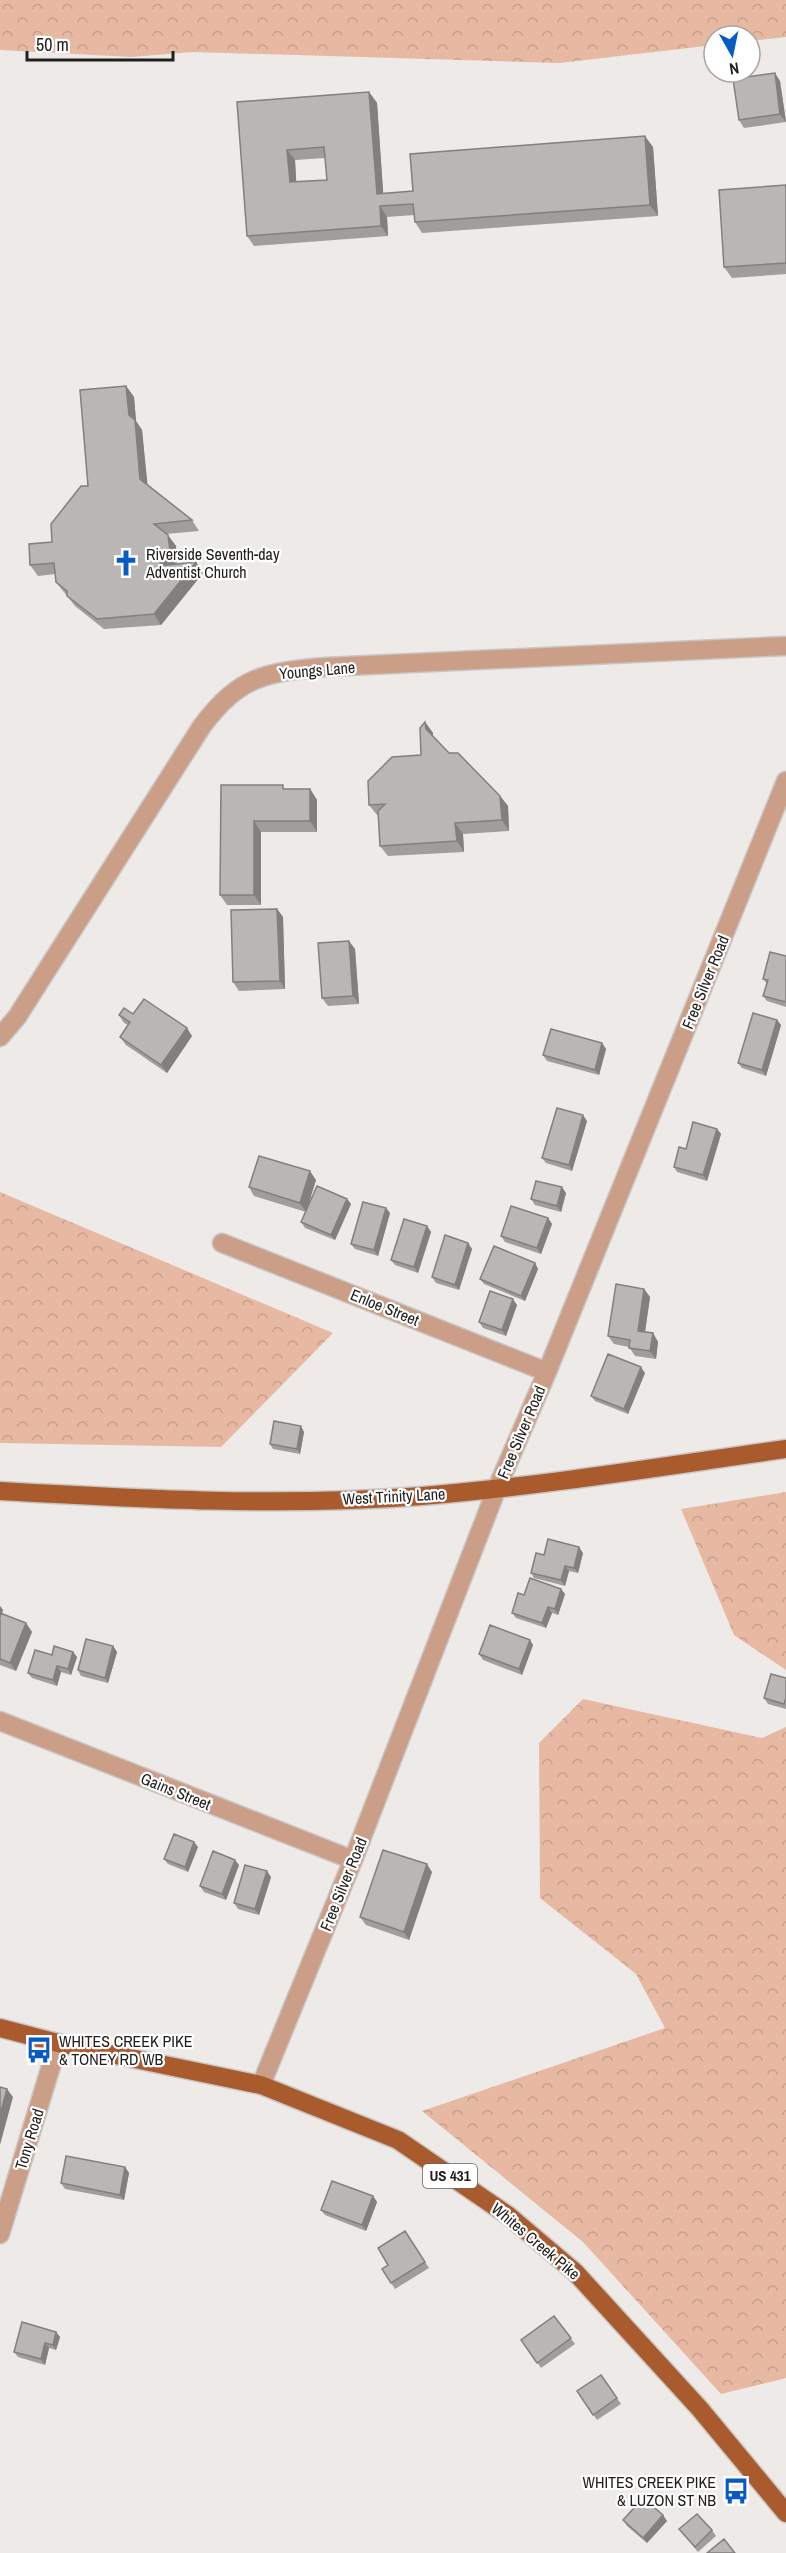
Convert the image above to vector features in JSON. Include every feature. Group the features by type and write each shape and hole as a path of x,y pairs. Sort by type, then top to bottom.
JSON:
{"main road":[{"name":"West Trinity Lane","path":"0,1491 103,1497 265,1500 409,1496 497,1488 786,1449"},
{"name":"Whites Creek Pike","path":"0,2028 58,2043 261,2085 398,2140 509,2216 575,2272 700,2409 786,2513"}],"street":[{"name":"Youngs Lane","path":"0,1037 17,1017 202,726 218,705 236,688 256,678 282,671 326,667 786,646"},
{"name":"Free Silver Road","path":"261,2085 353,1860 497,1488 547,1372 786,781"},
{"name":"Enloe Street","path":"222,1243 547,1372"},
{"name":"Gains Street","path":"0,1721 353,1860"},
{"name":"Tony Road","path":"0,2234 58,2043"}],"green space":[{"path":"0,0 786,0 786,37 762,40 762,24 702,24 702,46 560,63 192,52 131,57 0,50"},
{"path":"0,1192 333,1333 221,1447 0,1443"},
{"path":"786,1492 786,1670 734,1635 681,1509"},
{"path":"583,1699 762,1738 786,1727 786,2378 721,2394 583,2242 422,2111 665,2028 636,1974 540,1898 539,1743"}],"building":[{"path":"775,73 780,114 739,120 734,84 762,84 762,75"},
{"path":"369,92 377,194 413,191 410,154 645,136 650,205 415,222 413,204 380,206 381,226 247,236 237,102","holes":["324,147 327,180 290,182 287,150"]},
{"path":"786,185 786,263 724,267 719,190"},
{"path":"126,386 129,415 135,420 140,479 192,520 154,524 168,535 170,551 158,566 196,562 154,614 97,619 67,596 67,591 56,582 54,563 30,565 29,544 52,542 51,524 81,486 88,486 80,390"},
{"path":"425,722 426,729 449,753 458,753 500,796 502,820 455,823 457,841 380,846 378,811 385,804 369,805 368,781 392,757 421,755 420,728"},
{"path":"221,785 283,785 283,789 310,789 310,821 254,821 254,895 220,895"},
{"path":"277,909 280,981 233,982 231,910"},
{"path":"349,941 353,996 322,998 318,943"},
{"path":"770,952 786,956 786,1002 763,996 768,980 763,979"},
{"path":"144,999 187,1028 161,1065 120,1037 130,1022 119,1015 124,1008 133,1014"},
{"path":"753,1013 777,1020 762,1070 738,1063"},
{"path":"551,1029 602,1043 595,1070 543,1055"},
{"path":"557,1108 583,1115 569,1165 542,1158"},
{"path":"693,1122 717,1129 703,1175 674,1167 679,1147 686,1149"},
{"path":"259,1156 310,1171 300,1203 249,1187"},
{"path":"536,1181 562,1187 557,1206 531,1199"},
{"path":"317,1186 347,1199 331,1235 301,1222"},
{"path":"363,1202 386,1208 374,1250 351,1244"},
{"path":"511,1206 548,1218 537,1248 501,1236"},
{"path":"404,1219 427,1226 414,1267 391,1260"},
{"path":"445,1235 468,1243 455,1285 432,1277"},
{"path":"494,1246 535,1263 521,1296 480,1279"},
{"path":"616,1284 644,1289 638,1331 653,1333 650,1351 629,1348 630,1340 608,1336"},
{"path":"490,1291 513,1299 502,1330 479,1322"},
{"path":"608,1354 641,1367 624,1409 591,1396"},
{"path":"274,1421 301,1426 297,1449 270,1444"},
{"path":"548,1539 579,1547 574,1568 565,1566 561,1580 531,1573 536,1553 544,1555"},
{"path":"530,1578 561,1589 555,1609 548,1607 542,1623 512,1613 518,1593 524,1595"},
{"path":"0,1613 26,1623 10,1663 0,1659"},
{"path":"490,1625 530,1640 519,1669 479,1654"},
{"path":"86,1639 113,1646 105,1678 78,1670"},
{"path":"54,1646 73,1652 68,1669 57,1666 53,1680 28,1673 35,1650 52,1655"},
{"path":"771,1674 786,1678 784,1704 764,1698"},
{"path":"174,1834 194,1842 185,1867 164,1859"},
{"path":"383,1850 427,1864 404,1932 360,1917"},
{"path":"213,1851 235,1860 222,1894 200,1886"},
{"path":"245,1865 267,1871 255,1909 234,1903"},
{"path":"0,2087 7,2089 0,2115"},
{"path":"66,2156 125,2167 120,2195 61,2183"},
{"path":"332,2181 373,2196 362,2225 321,2210"},
{"path":"405,2231 425,2262 391,2283 382,2269 388,2265 378,2248"},
{"path":"554,2316 571,2338 537,2363 521,2340"},
{"path":"22,2322 56,2332 53,2345 45,2343 41,2359 14,2352"},
{"path":"601,2375 617,2398 593,2415 577,2391"},
{"path":"643,2498 663,2515 643,2538 623,2520"},
{"path":"697,2514 712,2530 695,2547 679,2529"},
{"path":"724,2539 735,2553 707,2553"}],"place":[{"name":"Riverside Seventh-day Adventist Church","path":"126,563"},
{"name":"WHITES CREEK PIKE & TONEY RD WB","path":"39,2050"},
{"name":"WHITES CREEK PIKE & LUZON ST NB","path":"736,2491"}]}
